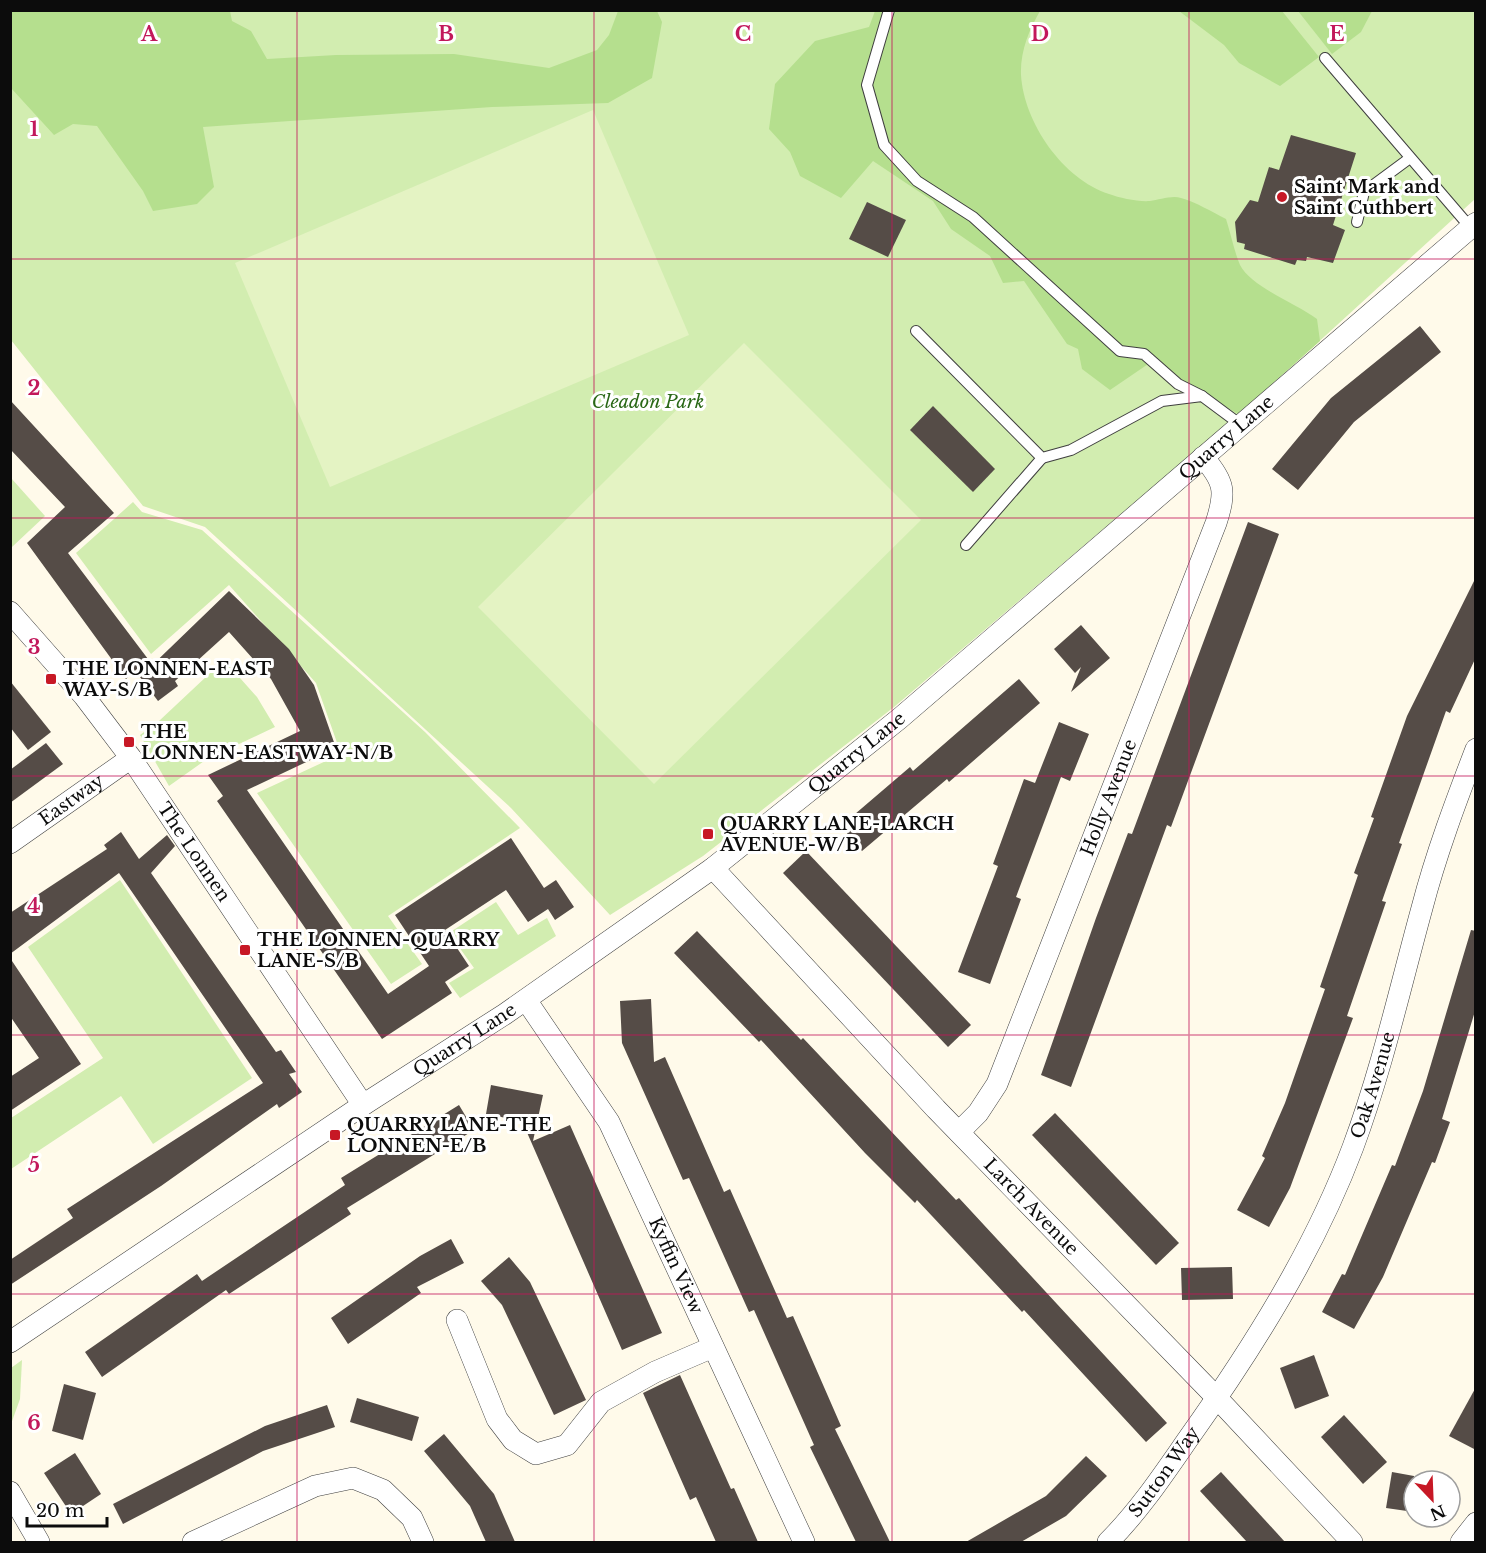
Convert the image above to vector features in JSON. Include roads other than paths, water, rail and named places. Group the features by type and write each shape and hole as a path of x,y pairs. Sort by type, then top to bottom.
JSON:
{"street":[{"name":"Quarry Lane","path":"10,1342 363,1105 526,1000 713,868 899,719 1473,225"},
{"name":"Holly Avenue","path":"959,1131 978,1113 997,1084 1216,523 1222,504 1222,488 1219,477 1203,457"},
{"name":"The Lonnen","path":"10,612 84,696 131,758 363,1105"},
{"name":"Oak Avenue","path":"1217,1398 1284,1288 1317,1226 1352,1148 1392,1028 1422,905 1451,814 1476,749"},
{"name":"Eastway","path":"10,843 131,758"},
{"name":"Larch Avenue","path":"713,868 959,1131 1217,1398 1352,1542"},
{"name":"Kyffin View","path":"526,1000 609,1122 804,1542"},
{"path":"457,1320 496,1419 513,1440 536,1454 567,1445 601,1402 655,1372 713,1347"},
{"name":"Sutton Way","path":"1108,1542 1133,1517 1217,1398"},
{"path":"193,1542 315,1486 353,1478 383,1490 412,1518 423,1542"},
{"path":"10,1492 39,1542"},
{"path":"1461,1542 1476,1523"}],"lane":[{"path":"889,10 867,85 884,145 917,181 973,217 1120,351 1144,354 1178,384 1202,396 1241,424"},
{"path":"1325,58 1410,158 1473,225"},
{"path":"1357,222 1364,192 1410,158"},
{"path":"916,331 1042,458"},
{"path":"966,545 1042,458 1071,450 1162,401 1202,396"}],"place":[{"name":"Saint Mark and Saint Cuthbert","path":"1282,197"},
{"name":"THE LONNEN-EAST WAY-S/B","path":"51,679"},
{"name":"THE LONNEN-EASTWAY-N/B","path":"129,742"},
{"name":"QUARRY LANE-LARCH AVENUE-W/B","path":"708,834"},
{"name":"THE LONNEN-QUARRY LANE-S/B","path":"245,950"},
{"name":"QUARRY LANE-THE LONNEN-E/B","path":"335,1135"}],"park label":[{"name":"Cleadon Park","path":"648,402"}]}
